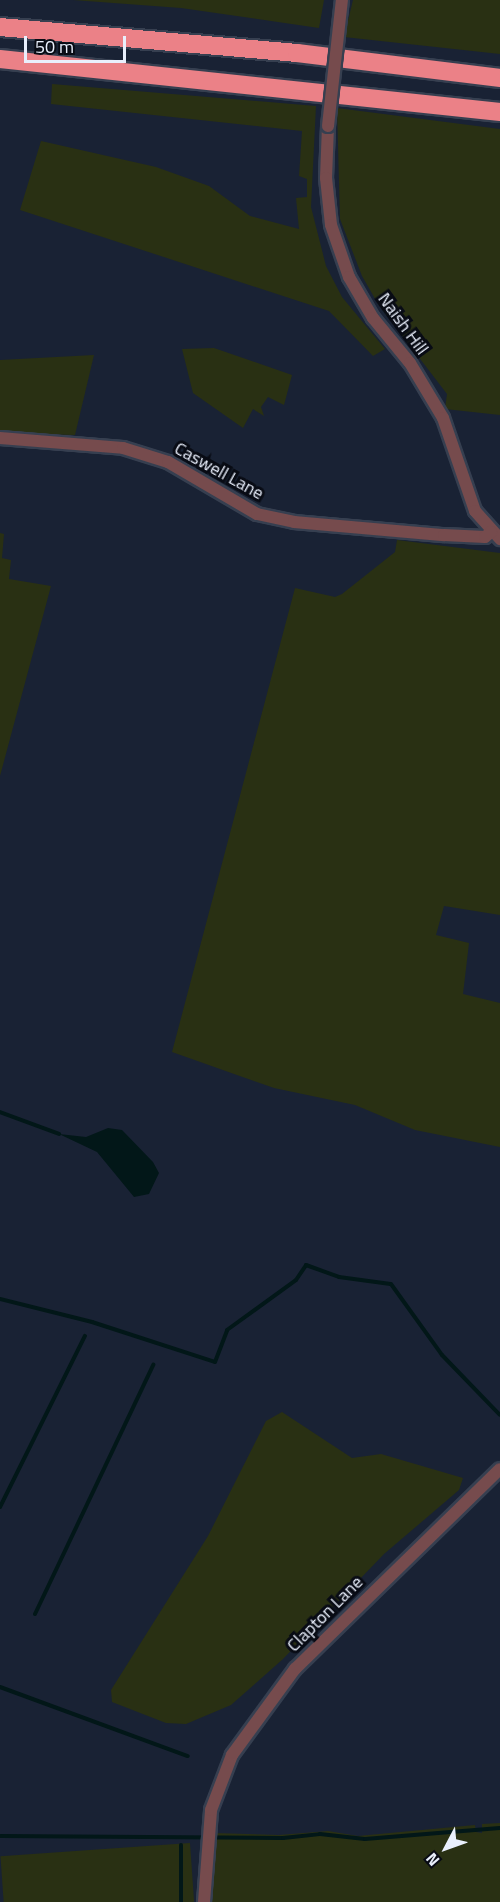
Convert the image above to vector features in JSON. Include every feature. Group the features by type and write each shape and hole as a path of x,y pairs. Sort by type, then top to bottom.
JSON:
{"highway":[{"path":"0,27 297,53 500,78"},
{"path":"0,59 500,112"}],"street":[{"name":"Naish Hill","path":"342,0 328,126 326,178 331,225 349,278 373,318 410,363 443,418 475,511 496,536"},
{"name":"Caswell Lane","path":"0,438 123,448 168,462 257,514 294,522 444,535 496,536"},
{"name":"Clapton Lane","path":"204,1902 206,1841 211,1810 232,1755 295,1669 500,1469"}],"green space":[{"path":"73,0 324,0 319,28 181,8"},
{"path":"353,0 500,0 500,54 344,37"},
{"path":"52,84 316,106 311,207 326,266 342,297 385,349 373,356 329,311 20,210 41,141 156,167 209,186 250,216 299,229 296,198 307,197 307,179 299,176 302,131 51,104"},
{"path":"337,108 500,129 500,415 445,409 447,394 378,304 362,276 340,219"},
{"path":"214,348 292,375 284,405 268,397 261,407 264,416 253,409 243,428 193,393 182,349"},
{"path":"94,355 75,435 0,433 0,360"},
{"path":"0,533 4,534 2,558 11,560 9,579 51,586 0,776"},
{"path":"397,540 500,553 500,915 444,906 436,935 469,943 463,994 500,1003 500,1147 415,1130 355,1105 274,1088 172,1052 295,588 335,597 342,594 395,552"},
{"path":"282,1412 352,1458 381,1454 463,1478 459,1490 384,1554 283,1659 231,1705 186,1724 166,1723 112,1702 111,1690 208,1536 266,1421"},
{"path":"500,1823 500,1902 212,1902 213,1833 279,1835 328,1831 358,1836 475,1825 476,1832 482,1833 482,1824"},
{"path":"190,1843 194,1902 4,1902 0,1856"}],"shaded area":[{"path":"108,1128 122,1130 153,1162 159,1173 149,1194 134,1197 97,1152 59,1134 86,1137"}],"waterway":[{"path":"0,1112 59,1134"},
{"path":"0,1299 92,1322 215,1362 227,1330 296,1280 306,1265 339,1277 391,1284 442,1355 500,1415"},
{"path":"0,1507 85,1336"},
{"path":"35,1614 153,1365"},
{"path":"0,1687 188,1756"},
{"path":"0,1836 283,1838 320,1834 365,1839 500,1828"},
{"path":"181,1845 181,1902"}]}
